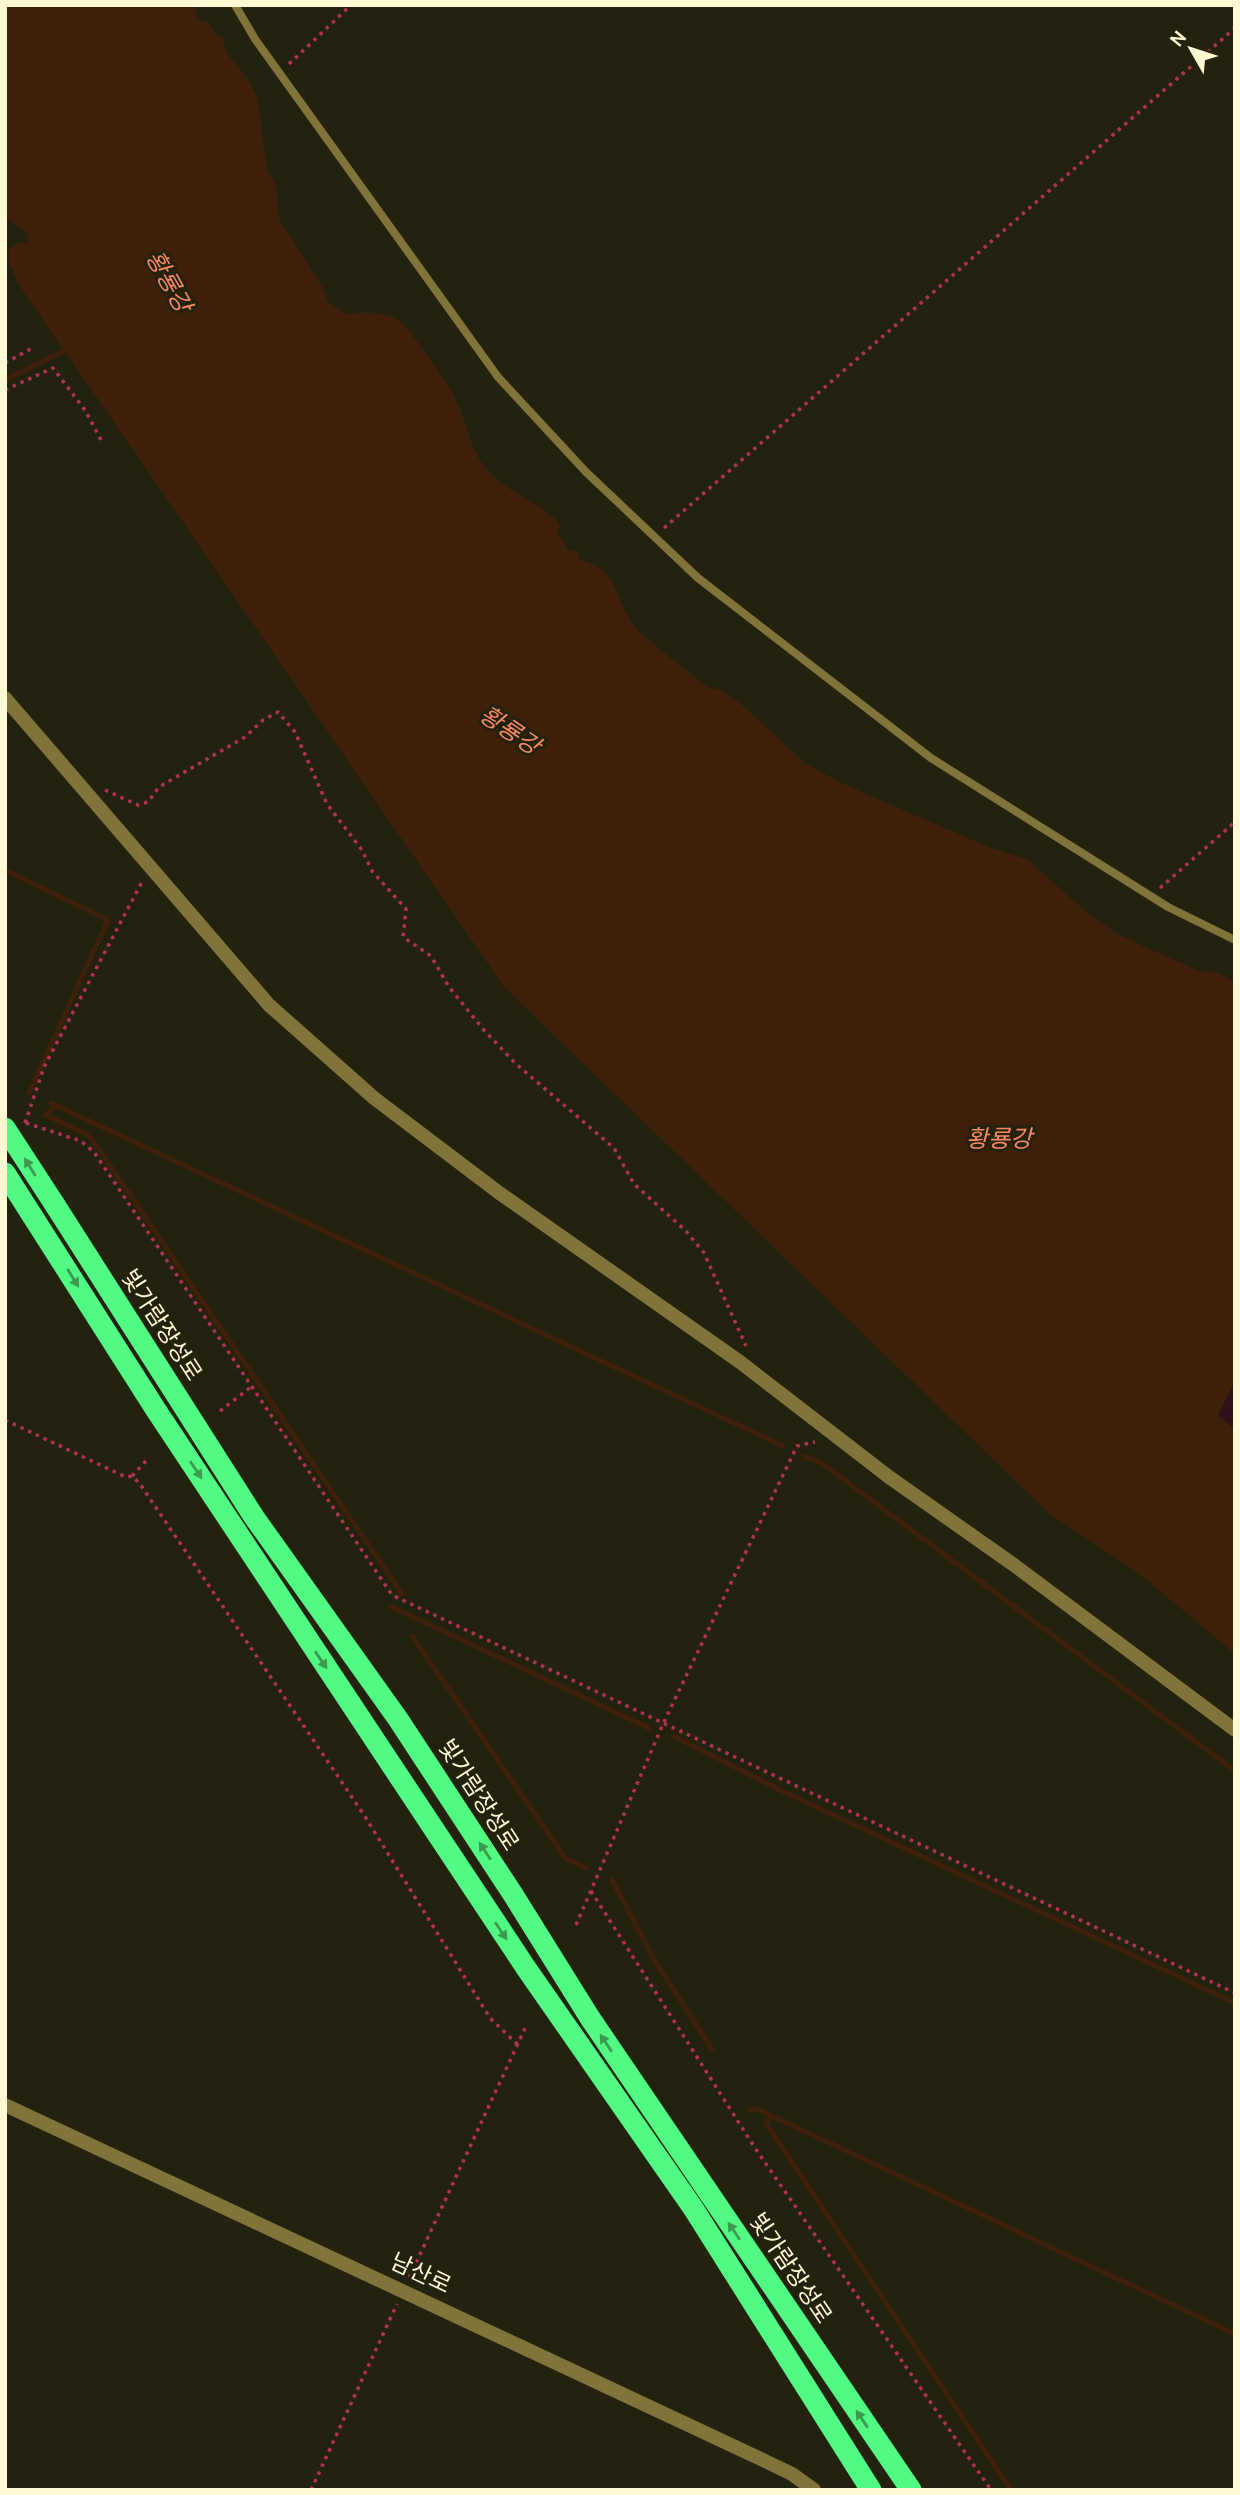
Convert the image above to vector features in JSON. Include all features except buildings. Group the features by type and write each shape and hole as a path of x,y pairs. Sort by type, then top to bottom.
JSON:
{"highway":[{"name":"빛가람장성로","path":"17,1128 55,1205 254,1517 398,1719 590,2018 906,2483"},
{"path":"5,1173 163,1421 526,1968 693,2208 871,2490"}],"street":[{"path":"5,698 269,1005 374,1098 498,1192 740,1363 889,1477 1014,1565 1235,1730"},
{"name":"남산로","path":"5,2105 792,2474 814,2490"}],"lane":[{"path":"235,5 280,73 498,377 586,472 654,537 698,578 931,758 1151,896 1235,940"}],"path":[{"path":"280,73 351,5"},
{"path":"654,537 1235,29"},
{"path":"5,363 34,347"},
{"path":"5,390 53,368 85,410 102,442"},
{"path":"87,795 101,789 138,805 148,802 159,787 245,737 263,720 278,712 295,732 327,804 362,850 372,871 406,909 403,937 430,956 449,987 515,1063 614,1148 634,1184 686,1231 704,1253 748,1351 740,1363"},
{"path":"1151,896 1235,822"},
{"path":"149,868 44,1067 17,1128 81,1141 94,1152 392,1595 1235,1993"},
{"path":"220,1411 251,1387"},
{"path":"5,1420 126,1477 132,1476 146,1461"},
{"path":"576,1925 663,1724 797,1446 817,1442"},
{"path":"132,1476 364,1815 490,2018 518,2045"},
{"path":"591,1891 755,2148 990,2490"},
{"path":"310,2490 527,2024"}],"shaded area":[{"path":"1235,1381 1235,1429 1218,1415"}],"water":[{"name":"황룡강","path":"5,5 195,5 196,16 202,22 208,21 216,35 223,37 226,52 248,79 257,98 267,168 276,187 279,219 324,290 328,302 349,315 368,312 383,314 406,327 452,392 484,466 502,484 553,517 560,525 557,531 568,550 577,551 580,560 594,565 611,580 631,621 639,631 707,687 720,690 741,704 805,763 839,782 986,846 1028,860 1090,915 1119,935 1199,971 1218,973 1235,982 1235,1381 1218,1415 1235,1429 1235,1654 1146,1579 1051,1515 504,987 17,282 9,261 9,249 20,242 28,244 28,234 5,217"}],"waterway":[{"path":"5,380 68,349"},
{"path":"5,870 108,920 29,1093"},
{"path":"51,1103 783,1446"},
{"path":"56,1106 45,1115 86,1134 96,1145 402,1594"},
{"path":"804,1456 823,1464 1235,1771"},
{"path":"392,1607 649,1728"},
{"path":"412,1636 566,1859 586,1868"},
{"path":"673,1736 780,1790 1235,2003"},
{"path":"612,1880 655,1961 712,2049"},
{"path":"750,2110 757,2109 1235,2334"},
{"path":"771,2116 766,2123 769,2128 1011,2490"}]}
